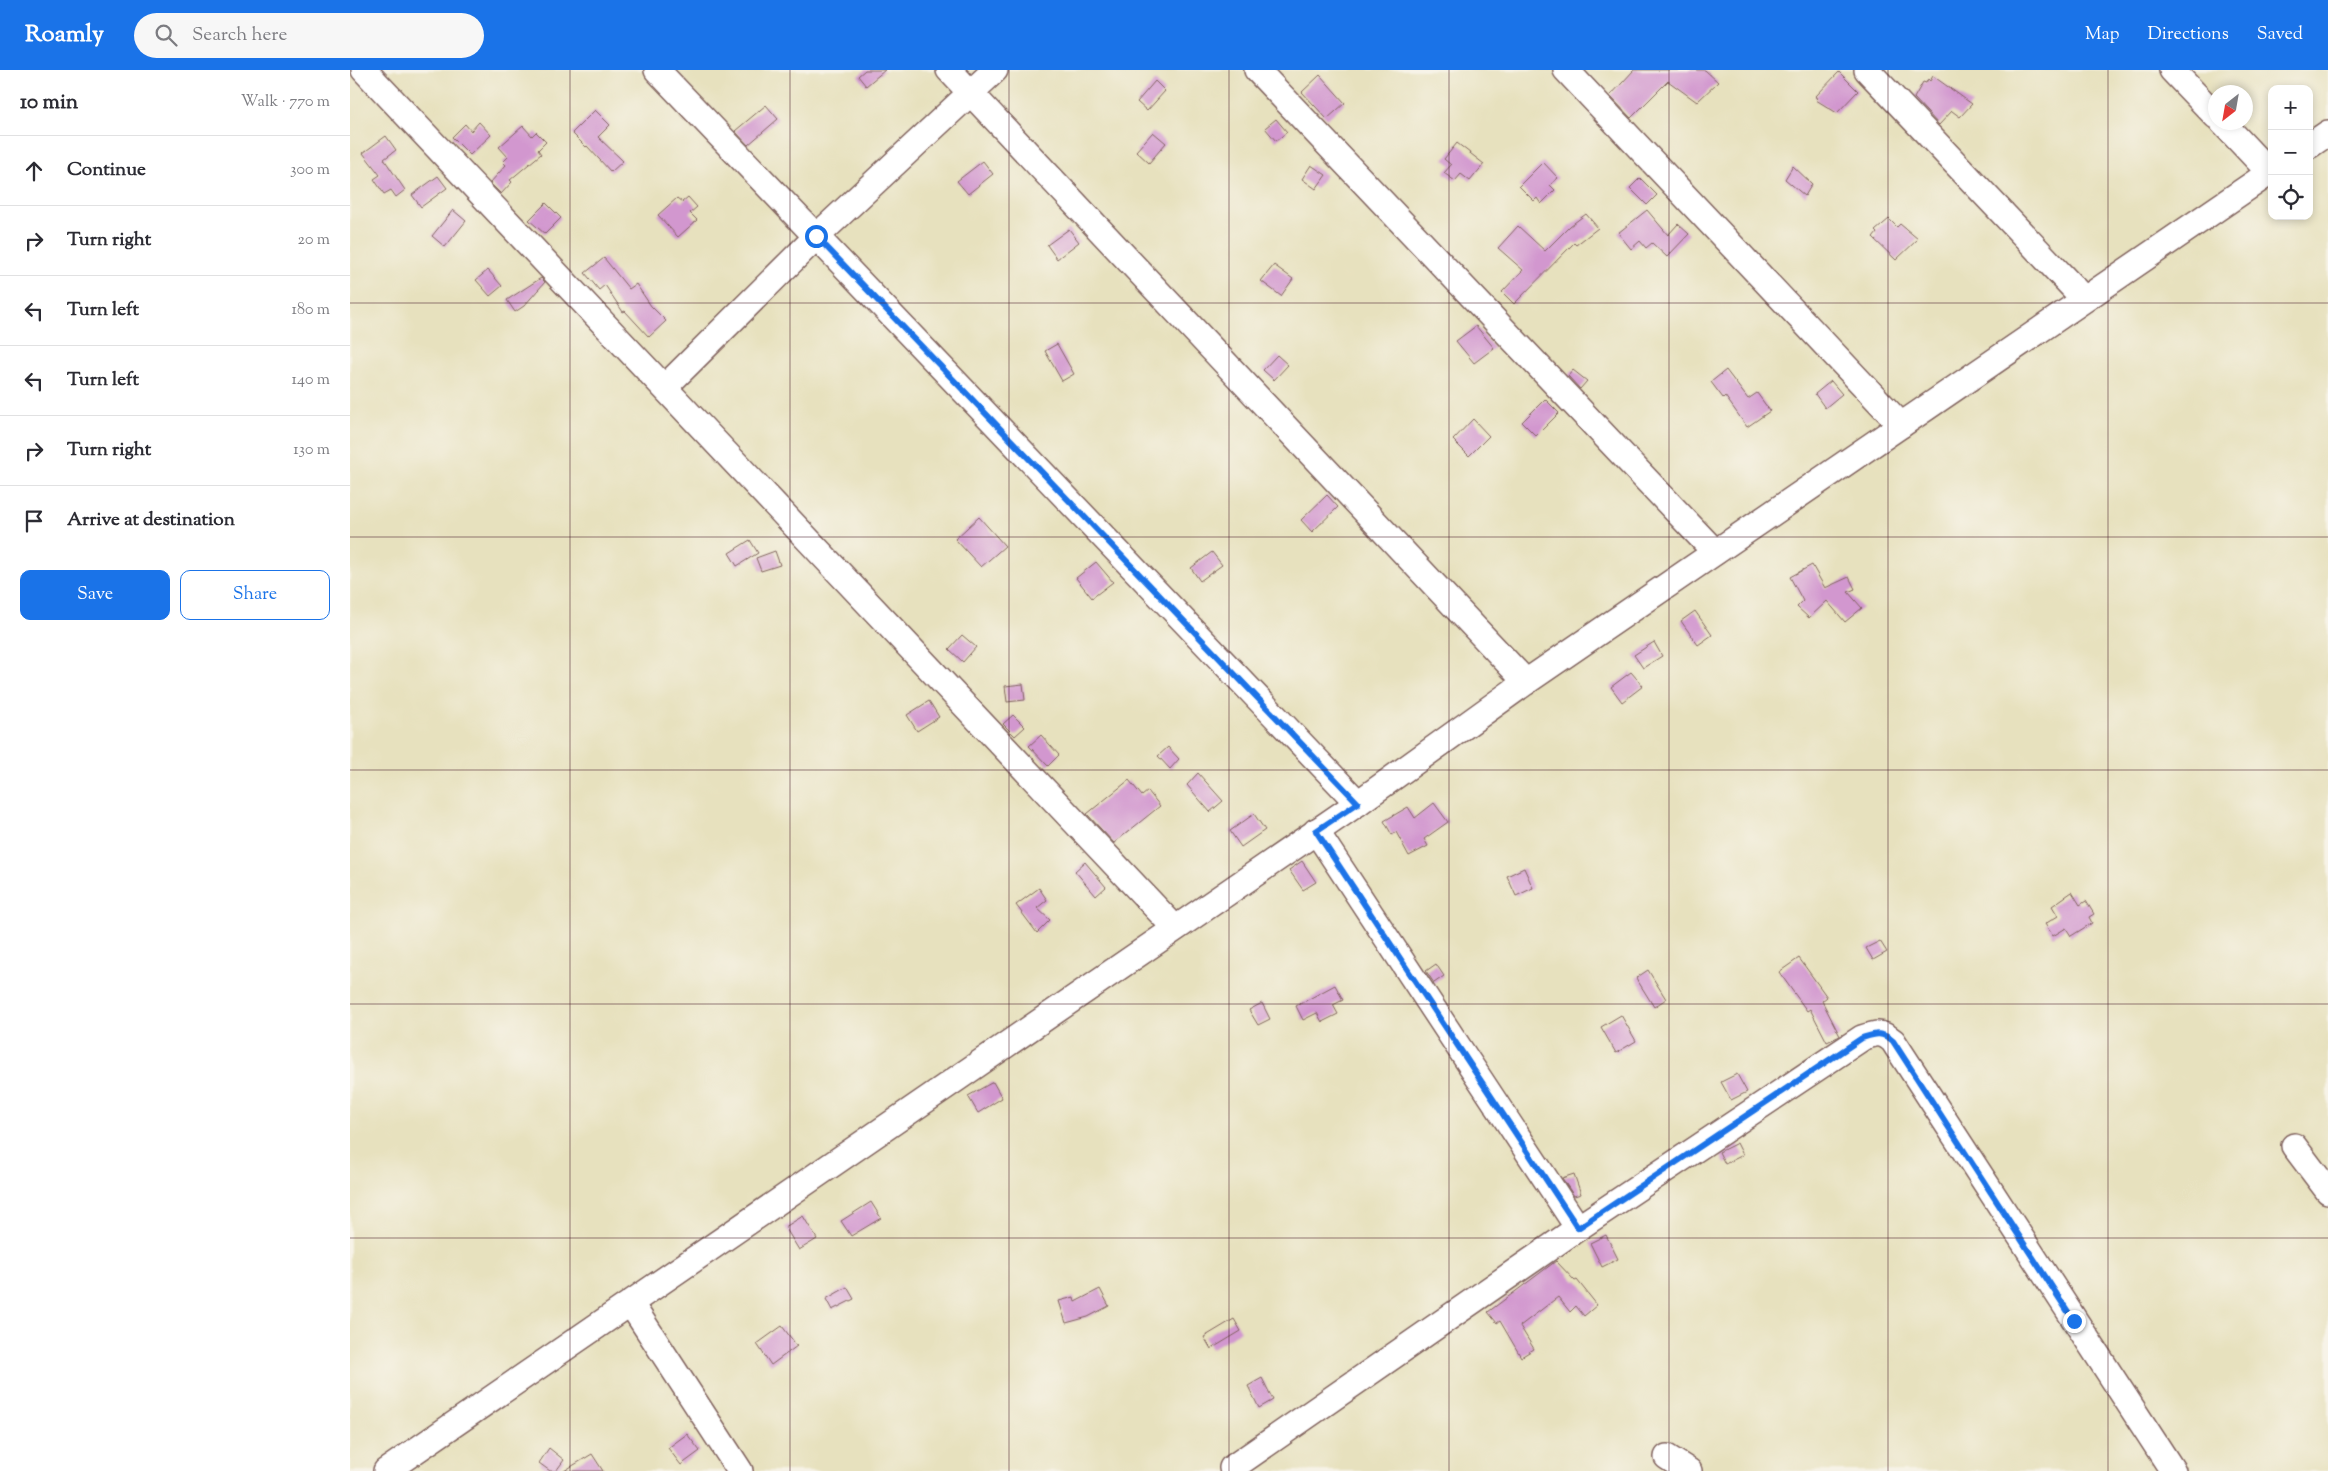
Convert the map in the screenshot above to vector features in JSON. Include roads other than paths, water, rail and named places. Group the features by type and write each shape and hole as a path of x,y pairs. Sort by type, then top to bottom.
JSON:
{"street":[{"path":"364,70 1175,928"},
{"path":"657,70 1358,803"},
{"path":"949,70 1526,682"},
{"path":"665,387 816,236 995,70"},
{"path":"1257,70 1716,552"},
{"path":"1566,70 1901,425"},
{"path":"1867,70 2084,299"},
{"path":"2172,70 2208,108"},
{"path":"2230,130 2268,169"},
{"path":"2313,143 2328,133"},
{"path":"386,1471 1358,803 1526,682 2268,174"},
{"path":"1316,831 1578,1228"},
{"path":"1232,1468 1578,1228 1862,1038 1877,1033 1884,1034 1893,1041 2173,1471"},
{"path":"2294,1146 2328,1191"},
{"path":"631,1304 736,1470"},
{"path":"1667,1456 1688,1471"}]}
